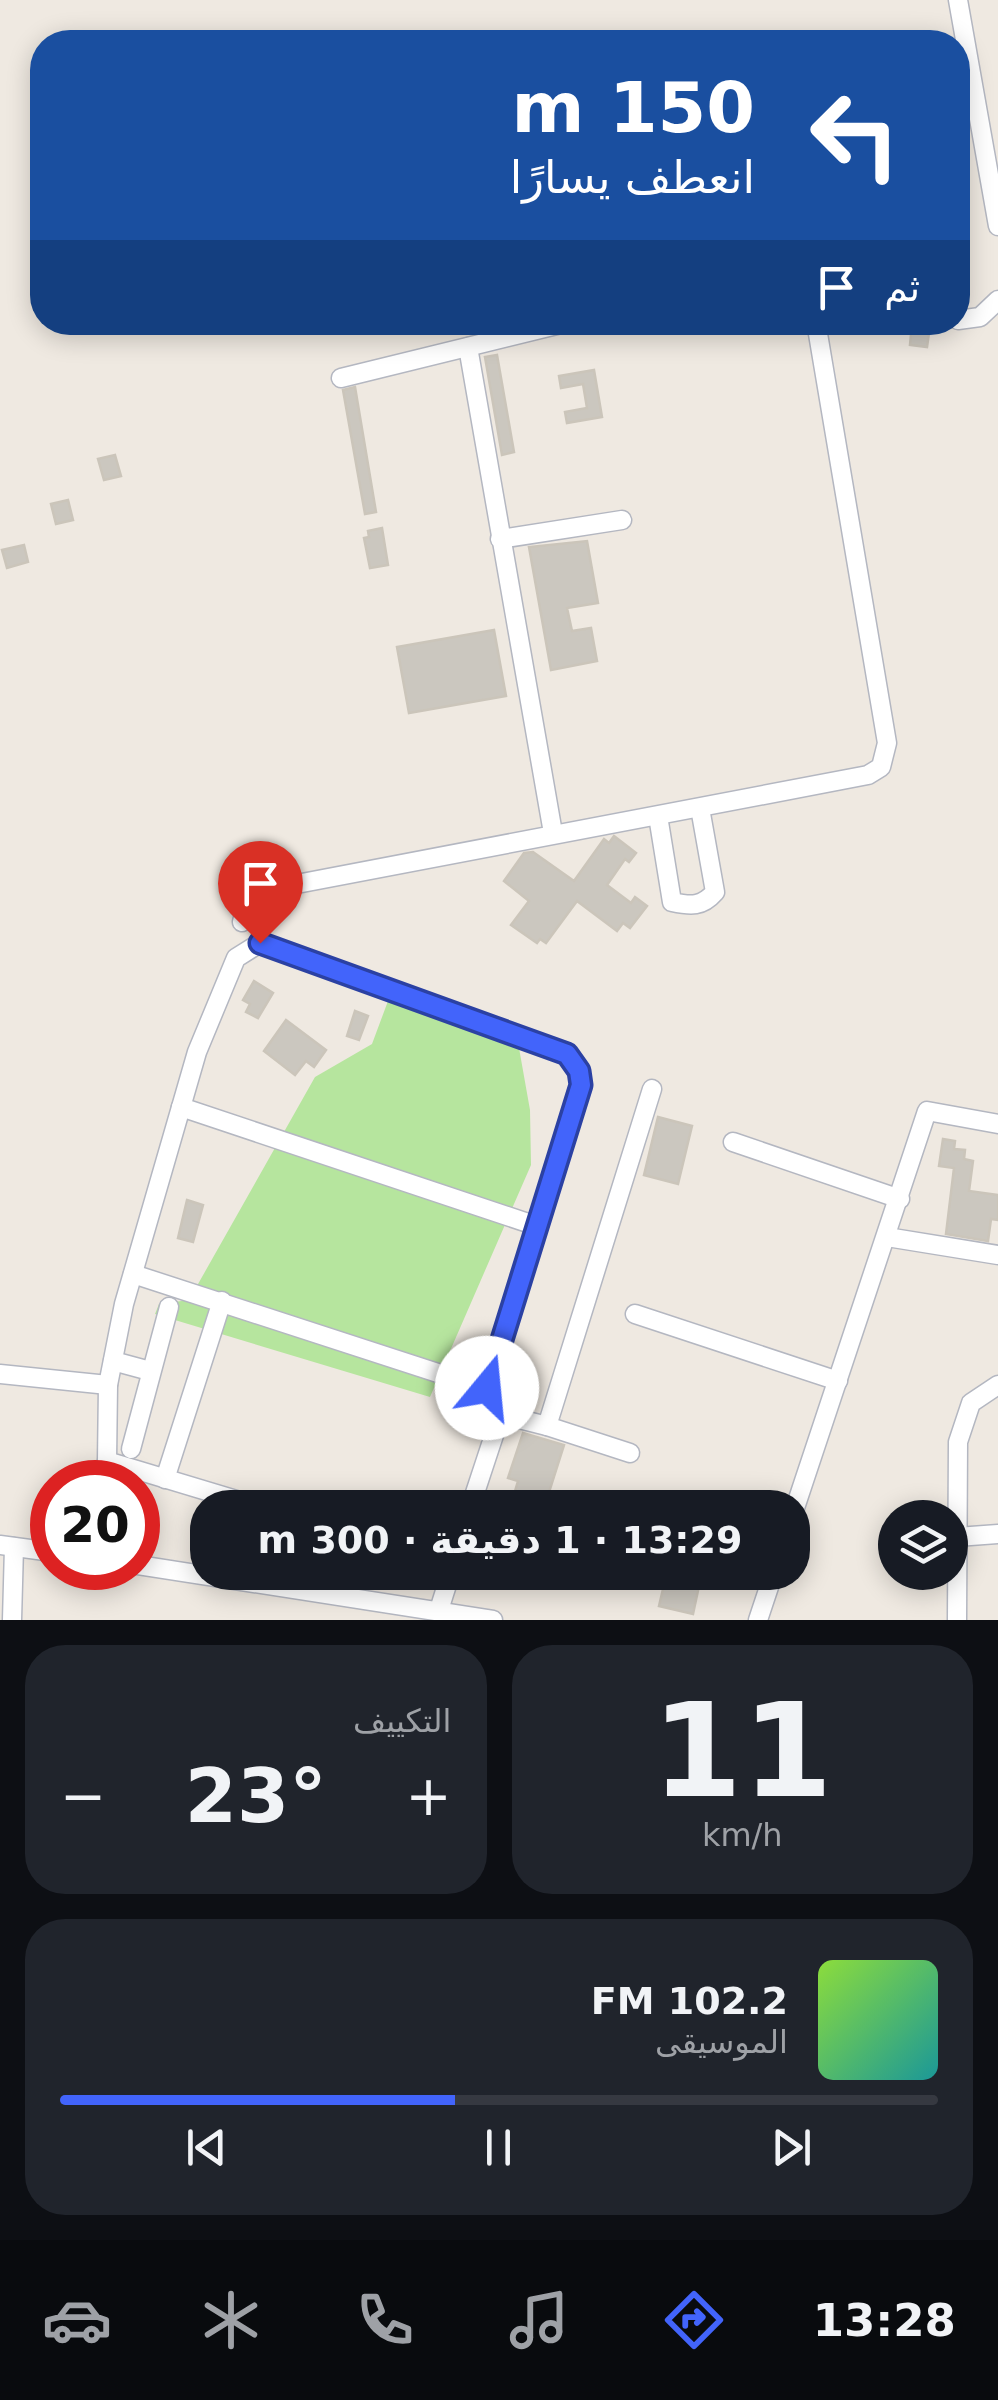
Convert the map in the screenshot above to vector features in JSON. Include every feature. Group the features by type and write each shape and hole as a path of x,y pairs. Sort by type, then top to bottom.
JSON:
{"street":[{"path":"958,0 963,30"},
{"path":"970,68 998,226"},
{"path":"970,319 980,318 998,300"},
{"path":"489,335 490,342"},
{"path":"341,378 518,335"},
{"path":"242,922 248,898 260,891 700,808 878,770 886,757 887,744 818,335"},
{"path":"468,347 553,833"},
{"path":"500,539 622,520"},
{"path":"658,816 672,902 690,906 706,903 715,892 700,808"},
{"path":"107,1460 108,1385 113,1361 133,1274 181,1106 197,1052 236,958 260,943 567,1054 574,1060 581,1085 476,1423"},
{"path":"547,1426 652,1089"},
{"path":"181,1106 537,1226"},
{"path":"801,1490 928,1111 998,1124"},
{"path":"734,1142 900,1199"},
{"path":"887,1237 998,1255"},
{"path":"133,1274 487,1388"},
{"path":"165,1479 222,1301"},
{"path":"131,1449 169,1307"},
{"path":"635,1314 838,1381"},
{"path":"113,1361 150,1371"},
{"path":"0,1374 108,1385"},
{"path":"958,1500 958,1442 971,1403 994,1390"},
{"path":"476,1490 499,1420 508,1416 630,1452"},
{"path":"160,1478 202,1490"},
{"path":"968,1536 998,1534"},
{"path":"7,1546 12,1620"},
{"path":"160,1568 493,1620"},
{"path":"440,1610 446,1590"},
{"path":"758,1620 768,1590"},
{"path":"957,1590 957,1620"}],"green space":[{"path":"388,1001 519,1048 530,1110 531,1165 430,1397 155,1314 159,1304 189,1300 315,1077 372,1044"}],"building":[{"path":"911,335 929,335 927,347 910,345"},
{"path":"497,355 514,452 502,455 485,357"},
{"path":"594,370 602,417 567,423 565,412 587,408 583,384 561,388 559,376"},
{"path":"355,387 376,512 365,514 343,390"},
{"path":"115,455 121,476 104,480 98,459"},
{"path":"68,500 73,520 56,524 51,504"},
{"path":"382,528 388,565 370,568 364,538 369,537 368,531"},
{"path":"587,541 598,603 567,608 572,631 591,628 597,661 551,670 529,547"},
{"path":"24,545 28,562 7,568 2,550"},
{"path":"494,630 506,696 409,713 397,647"},
{"path":"614,836 636,853 629,862 625,859 607,885 631,903 635,897 647,906 630,928 623,923 617,931 577,901 546,943 540,939 537,943 511,925 529,901 504,881 524,853 533,852 574,881 604,839 609,843"},
{"path":"254,981 273,993 258,1018 246,1012 250,1004 243,1000"},
{"path":"355,1011 368,1016 359,1040 347,1036"},
{"path":"286,1020 326,1050 314,1067 306,1061 295,1075 264,1051"},
{"path":"658,1117 692,1126 678,1184 644,1175"},
{"path":"943,1139 955,1141 954,1149 965,1150 964,1159 973,1161 969,1191 998,1195 998,1220 991,1219 988,1241 946,1234 954,1168 939,1166"},
{"path":"187,1200 203,1205 193,1242 178,1238"},
{"path":"523,1433 564,1445 550,1490 515,1490 518,1481 508,1478"},
{"path":"663,1590 698,1590 693,1614 659,1606"}],"route":[{"path":"260,943 567,1054 574,1060 581,1085 487,1388"}]}
